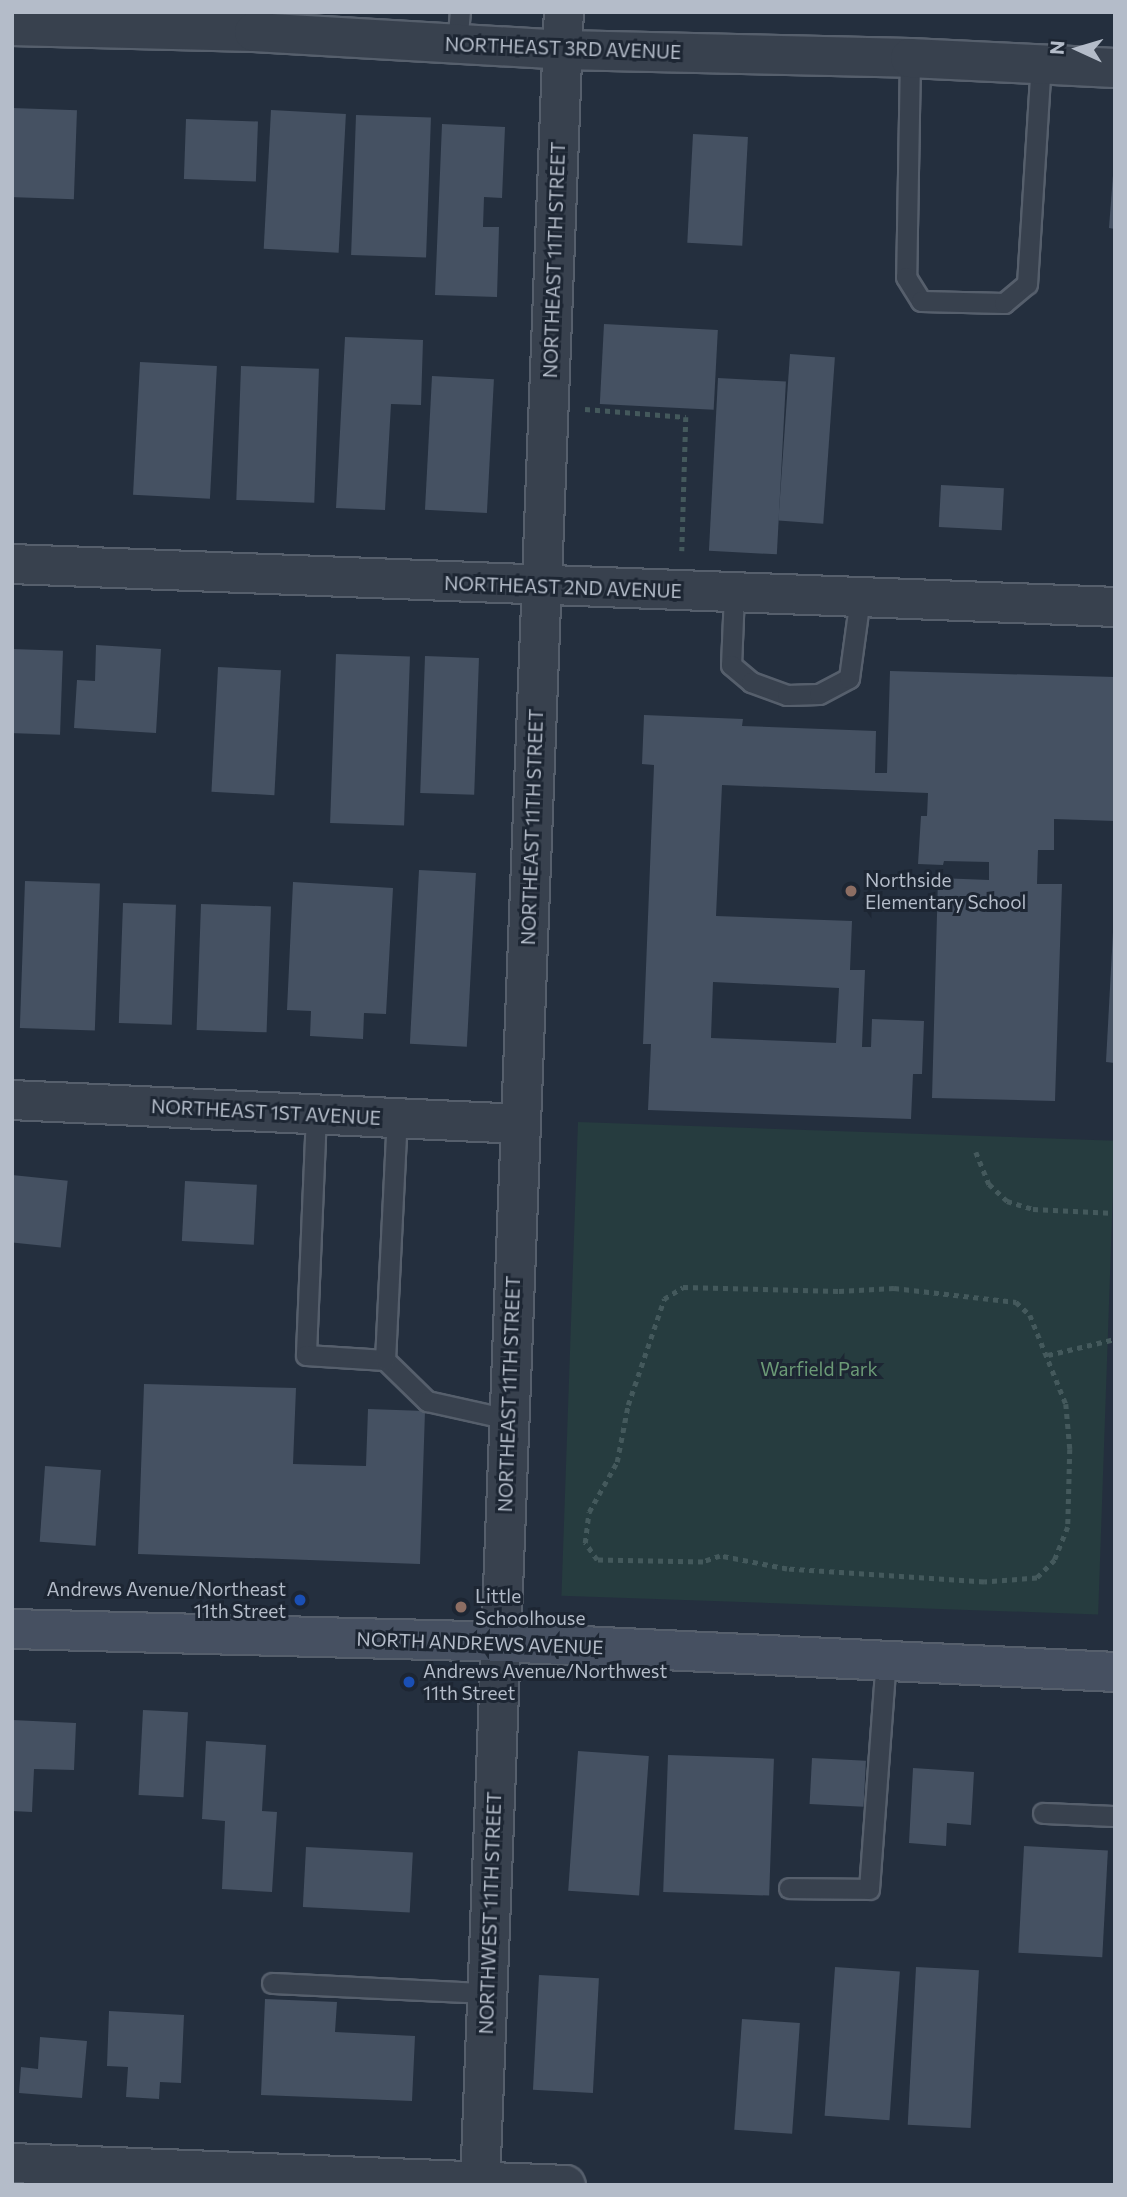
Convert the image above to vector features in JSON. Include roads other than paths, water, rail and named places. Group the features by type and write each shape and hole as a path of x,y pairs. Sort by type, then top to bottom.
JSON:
{"main road":[{"name":"NORTH ANDREWS AVENUE","path":"12,1629 499,1642 1115,1672"}],"street":[{"name":"NORTHEAST 11TH STREET","path":"499,1642 564,12"},
{"name":"NORTHEAST 3RD AVENUE","path":"12,26 254,22 458,29 563,50 910,58 1115,68"},
{"name":"NORTHEAST 2ND AVENUE","path":"12,564 541,587 1115,607"},
{"name":"NORTHEAST 1ST AVENUE","path":"12,1100 520,1124"},
{"name":"NORTHWEST 11TH STREET","path":"481,2183 499,1642"},
{"path":"12,2163 566,2185"}],"lane":[{"path":"910,58 906,277 922,300 1004,303 1027,284 1041,64"},
{"path":"734,594 731,665 751,682 787,695 820,694 849,678 860,598"},
{"path":"316,1114 306,1355 385,1360 427,1401 508,1419"},
{"path":"385,1360 397,1118"},
{"path":"789,1888 869,1889 886,1660"},
{"path":"1043,1813 1115,1816"},
{"path":"272,1983 488,1993"}],"place":[{"name":"Northside Elementary School","path":"851,891"},
{"name":"Andrews Avenue/Northeast 11th Street","path":"300,1600"},
{"name":"Little Schoolhouse","path":"461,1607"},
{"name":"Andrews Avenue/Northwest 11th Street","path":"409,1682"}],"park label":[{"name":"Warfield Park","path":"819,1369"}]}
